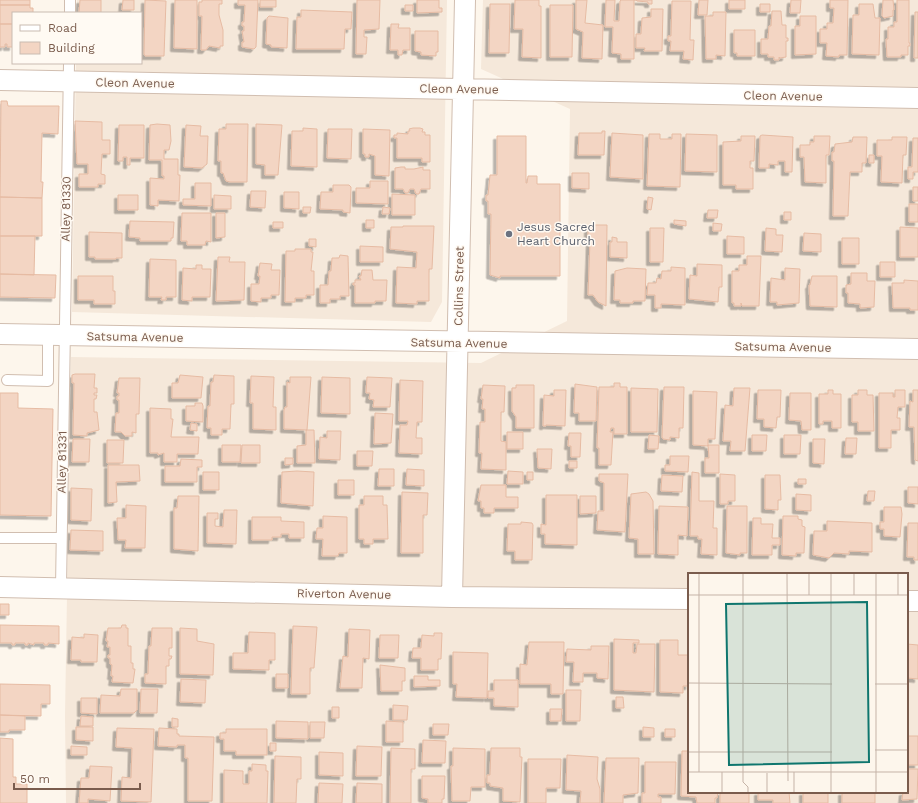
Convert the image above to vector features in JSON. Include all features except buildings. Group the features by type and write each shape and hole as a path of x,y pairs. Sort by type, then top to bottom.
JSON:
{"street":[{"name":"Collins Street","path":"452,597 465,0"},
{"name":"Cleon Avenue","path":"0,80 69,72 464,90 918,98"},
{"name":"Satsuma Avenue","path":"0,334 458,343 918,349"},
{"name":"Riverton Avenue","path":"0,586 452,597 688,599"}],"lane":[{"path":"70,0 70,12"},
{"name":"Alley 81330","path":"56,336 69,72"},
{"path":"7,380 48,381 56,336"},
{"name":"Alley 81331","path":"56,336 61,538 60,588"},
{"path":"0,538 61,538"}],"shaded area":[{"path":"77,0 447,0 442,302 431,322 72,312 76,64 142,64 142,12 77,12"},
{"path":"483,0 918,0 918,803 66,803 65,716 71,357 481,363 567,321 570,109 481,69"}],"place":[{"name":"Jesus Sacred Heart Church","path":"509,234"}]}
